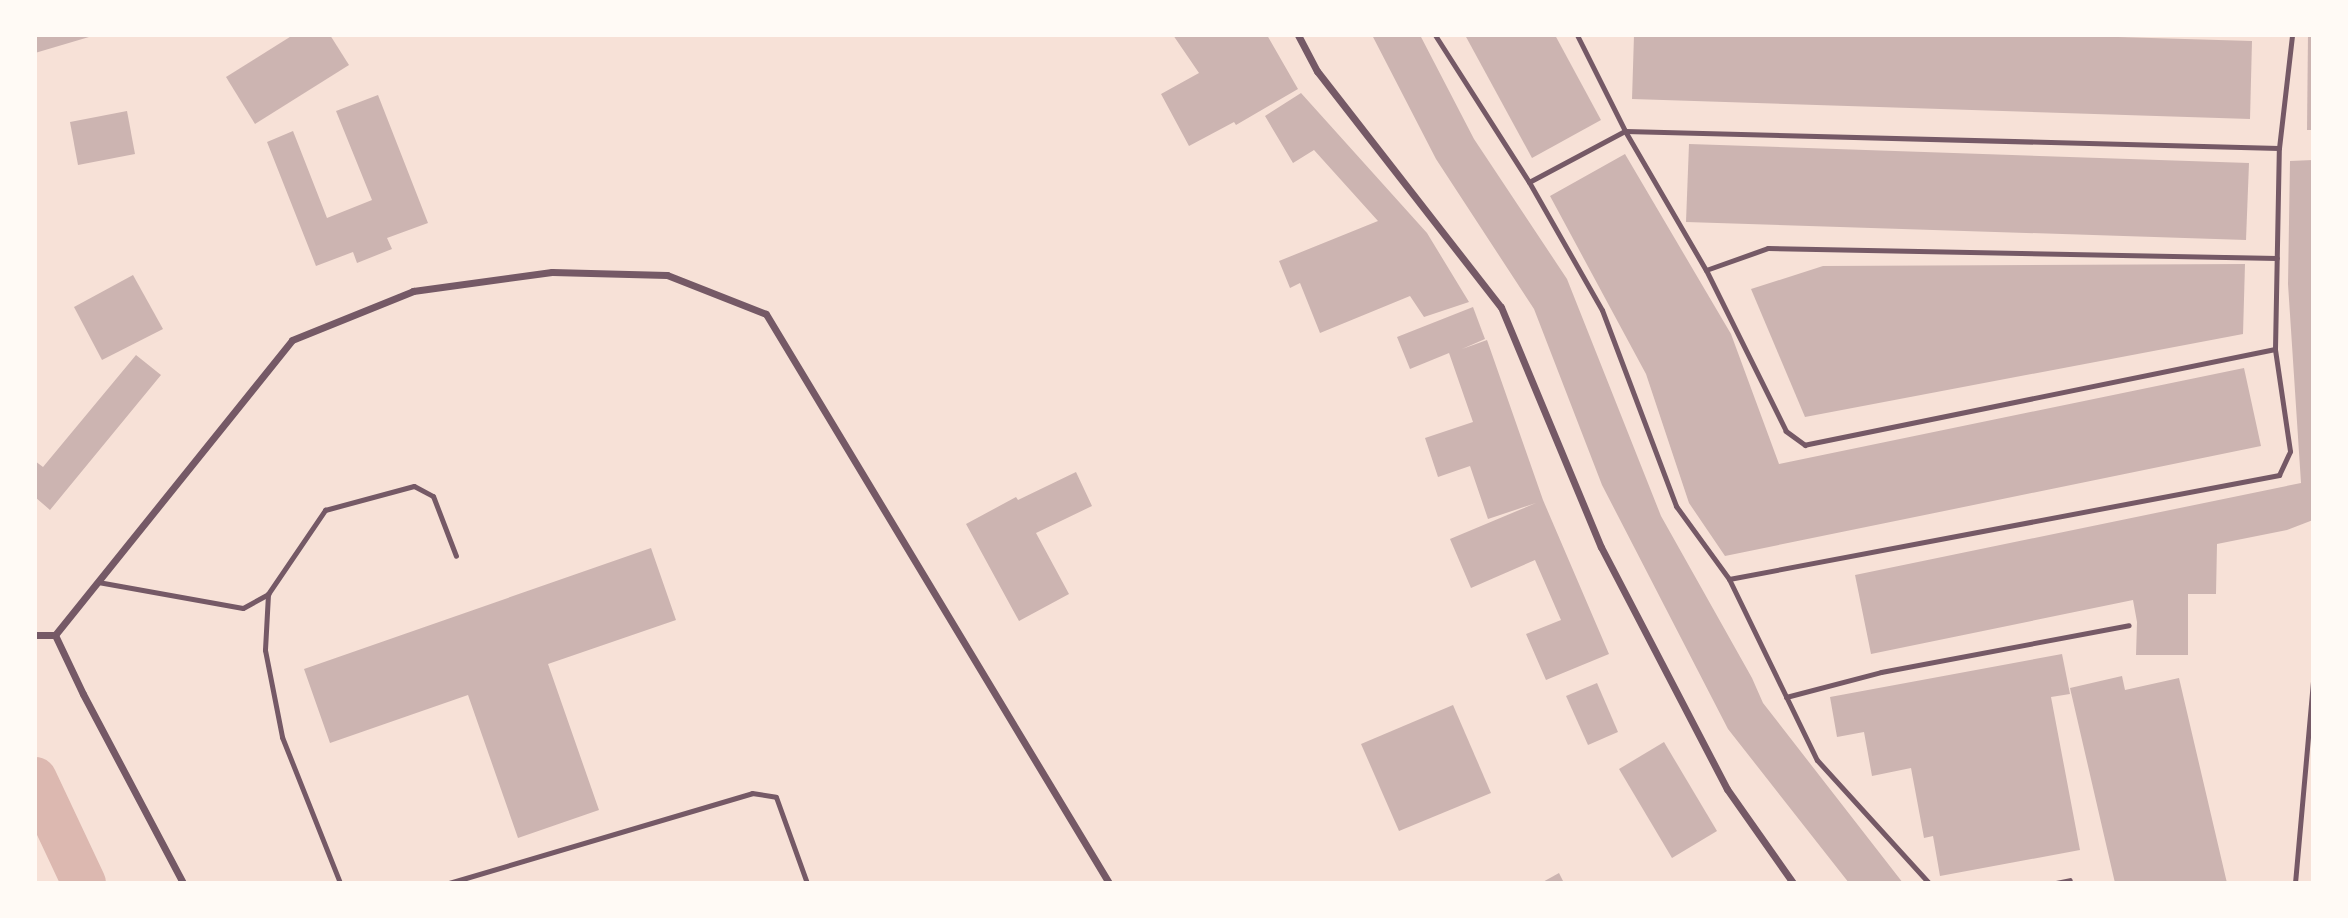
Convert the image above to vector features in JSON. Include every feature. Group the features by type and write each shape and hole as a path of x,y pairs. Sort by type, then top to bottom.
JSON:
{"street":[{"path":"1298,35 1317,71 1502,307 1601,547 1727,789 1793,883"},
{"path":"55,635 292,340 413,291 552,272 667,275 766,314 1109,883"},
{"path":"35,635 55,635"},
{"path":"55,635 83,694 183,883"}],"lane":[{"path":"1435,35 1529,182 1602,310 1676,506 1729,579 1817,760 1929,883"},
{"path":"1577,35 1625,131 1706,270 1786,431 1805,445 2275,349"},
{"path":"1729,579 2279,475 2290,452 2275,349 2279,148 2292,35"},
{"path":"1529,182 1625,131 2279,148"},
{"path":"1706,270 1768,248 2277,258"},
{"path":"98,582 243,608 268,594 325,510 414,486 433,496 456,556"},
{"path":"268,594 265,650 282,737 341,883"},
{"path":"1786,697 1881,672 2129,625"},
{"path":"2295,883 2313,681"},
{"path":"449,883 752,793 776,797 807,883"},
{"path":"2056,883 2070,880"}],"building":[{"path":"35,35 89,35 89,37 35,53"},
{"path":"293,35 330,35 349,65 255,124 226,77"},
{"path":"1173,35 1267,35 1298,89 1236,125 1234,122 1189,146 1161,94 1199,73"},
{"path":"1372,35 1420,35 1474,139 1567,279 1661,516 1752,678 1763,703 1903,883 1849,883 1728,729 1602,485 1534,309 1436,159"},
{"path":"1465,35 1555,35 1601,120 1532,158"},
{"path":"1634,35 2051,35 2252,41 2250,119 1632,99"},
{"path":"2308,35 2313,35 2313,130 2307,130"},
{"path":"1301,93 1427,233 1469,302 1424,317 1410,296 1320,333 1300,283 1290,288 1279,261 1378,221 1314,150 1293,163 1265,116"},
{"path":"378,95 428,223 387,238 392,249 357,263 353,252 316,266 267,142 293,131 327,218 372,200 336,111"},
{"path":"127,111 135,154 78,165 70,122"},
{"path":"1689,144 2249,163 2246,240 1686,222"},
{"path":"1625,154 1731,334 1779,464 2244,368 2261,446 1725,556 1689,503 1646,374 1550,196"},
{"path":"2313,160 2313,520 2287,530 2217,544 2216,594 2188,594 2188,655 2136,655 2137,622 2133,600 1871,654 1855,575 2301,483 2288,284 2290,161"},
{"path":"2245,264 2243,334 1805,417 1751,289 1823,266"},
{"path":"133,275 163,329 102,360 74,307"},
{"path":"1473,307 1485,339 1462,349 1487,340 1543,500 1609,654 1546,680 1526,634 1561,620 1535,560 1471,588 1450,539 1536,503 1488,519 1470,466 1438,477 1425,438 1473,422 1449,353 1410,369 1397,337"},
{"path":"136,355 161,375 50,510 35,497 35,461 43,467"},
{"path":"1076,472 1092,506 1036,533 1069,594 1019,621 966,524 1016,497 1018,500"},
{"path":"651,548 676,620 548,664 599,810 518,838 468,695 330,743 304,669"},
{"path":"2062,654 2070,694 2051,697 2080,850 1940,876 1933,836 1924,838 1911,768 1872,776 1864,732 1837,737 1830,697"},
{"path":"2122,676 2125,690 2179,678 2227,883 2115,883 2070,688"},
{"path":"1597,683 1618,732 1588,745 1566,696"},
{"path":"1453,705 1491,793 1399,831 1361,744"},
{"path":"1664,742 1717,831 1672,858 1619,769"},
{"path":"1559,873 1564,883 1541,883"}],"waterway":[{"path":"35,779 84,883"}]}
